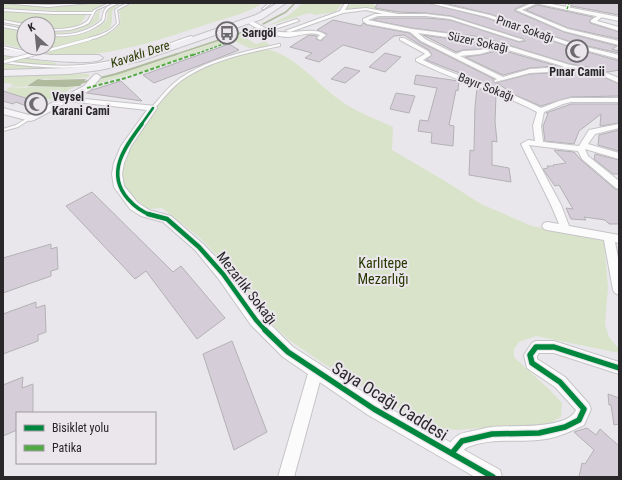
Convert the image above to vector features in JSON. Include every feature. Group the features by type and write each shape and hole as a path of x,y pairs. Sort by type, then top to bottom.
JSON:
{"main road":[{"path":"3,111 30,118 67,99 111,68 252,23 275,3"},
{"path":"3,52 35,57 66,59 107,57 138,50 265,11 283,3"},
{"path":"69,71 100,67 152,55"},
{"path":"3,73 90,71 95,73 94,80"}],"street":[{"path":"342,12 347,3"},
{"name":"Pınar Sokağı","path":"431,3 473,12 572,45 619,57"},
{"path":"619,19 601,16 568,6 537,3 518,10 563,29 619,43"},
{"path":"376,5 408,15"},
{"path":"278,34 342,12 366,9 396,15 451,18 521,40"},
{"name":"Süzer Sokağı","path":"396,15 376,15 365,20 368,23 412,31 467,37 502,46 560,64 571,69 589,69 600,71 619,81"},
{"path":"601,16 593,21 619,29"},
{"path":"268,30 297,20"},
{"path":"252,23 278,34 285,35 315,32 323,35 320,38"},
{"path":"412,31 423,40 502,79"},
{"name":"Bayır Sokağı","path":"402,39 426,52 428,55 418,60 528,104 541,111"},
{"path":"456,56 463,53 480,52 502,46"},
{"path":"483,86 530,71 571,69"},
{"path":"67,99 153,108"},
{"path":"539,142 537,126 541,111 561,102 571,100 619,100"},
{"name":"Mezarlık Sokağı","path":"153,108 126,146 119,163 117,174 119,188 134,206 145,212 166,218 199,247 223,274 256,320 272,337 288,352 316,370"},
{"path":"619,126 592,132 583,147 585,157 619,186"},
{"path":"566,230 556,205 525,144 528,142 539,142 583,147 619,156"},
{"path":"547,226 614,238 619,290"},
{"path":"452,453 462,441 492,434 539,433 565,427 579,420 584,409 560,382 532,363 530,356 536,347 554,347 619,368"},
{"path":"286,477 316,370"},
{"name":"Saya Ocağı Caddesi","path":"316,370 374,409 493,477"}],"lane":[{"path":"5,3 48,6 90,3"},
{"path":"56,30 70,29 82,26 88,22 93,13 99,7 111,3"},
{"path":"56,35 69,35 93,28 103,20 104,11 118,3"},
{"path":"3,62 104,34 115,27 118,23 116,10 129,3"},
{"path":"3,62 49,66 84,66 121,60 160,48 265,11 270,3"},
{"path":"3,10 54,13 93,13"},
{"path":"3,21 16,23"},
{"path":"3,26 16,28"},
{"path":"153,108 180,80 192,73 253,50 279,45"},
{"path":"3,47 51,58 66,59"},
{"path":"3,130 17,126 30,118"}],"green space":[{"path":"3,3 106,3 90,11 81,12 3,8"},
{"path":"134,3 262,3 250,10 236,15 134,47 96,54 56,55 56,37 80,35 95,29 102,25 107,19 108,9 119,4 112,11 112,22 110,28 96,35 98,37 108,34 116,29 120,22 120,9"},
{"path":"303,3 343,3 335,12 316,15 309,13 267,26 289,15"},
{"path":"352,3 369,3 400,14 365,8 347,11 346,9"},
{"path":"102,8 99,13 99,20 94,24 81,30 56,33 56,32 77,29 87,25 93,20 98,11"},
{"path":"3,11 86,15 82,22 74,27 56,29 56,16 16,16 16,22 3,20"},
{"path":"3,28 16,30 16,47 3,44"},
{"path":"257,28 270,33 265,35 259,34 246,38 256,44 266,41 270,47 249,48 232,40 154,68 95,84 99,80 170,58"},
{"name":"Karlıtepe Mezarlığı","path":"265,49 275,52 295,63 347,105 393,127 392,150 481,204 532,226 604,241 608,287 605,324 609,337 619,349 619,353 536,336 519,342 514,349 514,357 562,403 561,417 543,427 506,426 457,430 426,427 400,409 321,362 289,340 258,311 243,282 199,237 162,208 148,209 128,190 121,177 123,165 128,152 135,137 145,122 167,95 187,77 205,67 245,53"},
{"path":"3,55 57,63 52,68 3,69"},
{"path":"89,74 89,77 70,79 38,79 24,87 11,86 13,84 3,83 3,76"},
{"path":"10,87 74,87 52,100 41,97 24,97 5,91"}],"shaded area":[{"path":"38,79 86,79 80,86 27,86"}],"building":[{"path":"378,3 428,3 487,18 570,47 619,61 619,70 608,72 570,64 482,37 412,28 373,20 378,18 426,18 450,20 519,42 525,41 524,39 451,16 398,12 375,8"},
{"path":"444,3 528,3 515,9 515,11 564,32 617,46 612,49 619,51 619,53 574,43 490,14"},
{"path":"572,3 619,3 619,15 571,6"},
{"path":"537,5 593,17 590,20 590,23 619,32 619,39 568,28 526,10"},
{"path":"333,20 361,26 363,23 409,33 420,42 494,79 493,81 495,83 530,74 570,71 595,73 619,84 619,96 571,97 541,106 515,95 497,83 496,87 426,60 432,55 429,50 404,35 394,36 373,53 343,45 319,62 305,58 312,53 290,47 309,35 317,36 316,39 321,41 327,34 317,30"},
{"path":"423,35 481,43 490,46 480,49 456,52"},
{"path":"229,44 239,50 154,83 143,75"},
{"path":"501,50 557,66 530,68 503,75 465,57"},
{"path":"385,53 401,57 385,72 369,67"},
{"path":"345,67 360,71 345,83 331,79"},
{"path":"416,75 459,81 458,91 456,90 449,125 454,126 453,146 431,143 432,133 418,131 420,120 428,121 437,88 414,84"},
{"path":"121,81 142,101 87,93 92,90"},
{"path":"477,88 496,95 495,121 497,142 492,141 492,165 509,168 511,182 469,175 470,150 474,151"},
{"path":"3,91 47,104 36,110 16,102 13,104 3,101"},
{"path":"396,93 415,96 409,113 390,109"},
{"path":"571,104 619,104 619,123 600,126 601,114 579,131 574,144 545,141 543,126 548,114 546,113"},
{"path":"619,130 619,151 598,145 599,135"},
{"path":"554,150 574,152 581,160 615,189 619,190 619,224 609,224 605,220 584,217 586,220 571,219 566,208 573,209 559,185 555,186 543,169 548,168 547,166 566,163"},
{"path":"595,154 619,160 619,174 613,174 594,159"},
{"path":"92,192 173,272 181,266 225,318 197,339 146,271 135,279 66,206"},
{"path":"51,244 51,249 57,247 58,269 51,271 51,276 3,293 3,258"},
{"path":"36,302 36,308 45,305 46,332 38,335 38,341 3,354 3,314"},
{"path":"232,341 267,432 234,450 203,354"},
{"path":"23,377 22,388 33,384 33,412 16,412 16,430 3,436 3,385"},
{"path":"608,394 619,398 619,424 614,425"},
{"path":"587,428 596,435 600,429 619,446 619,477 579,477 582,463 585,464 594,450 574,432"}],"waterway":[{"name":"Kavaklı Dere","path":"263,24 286,12 295,3"},
{"name":"Kavaklı Dere","path":"177,54 255,28"},
{"name":"Kavaklı Dere","path":"80,83 116,74 177,54"}],"marked path":[{"path":"567,9 569,3"},
{"path":"87,88 126,78 229,42"}],"cycle path":[{"path":"153,108 126,146 119,163 117,174 119,187 134,206 145,213 167,219 199,247 223,274 256,320 288,352 374,409 493,477"},
{"path":"452,453 462,441 492,434 539,433 565,427 579,420 584,409 560,382 532,363 530,355 536,347 554,347 619,368"}],"place":[{"name":"Sarıgöl","path":"227,33"},
{"name":"Pınar Camii","path":"577,51"},
{"name":"Veysel Karani Cami","path":"36,104"}]}
